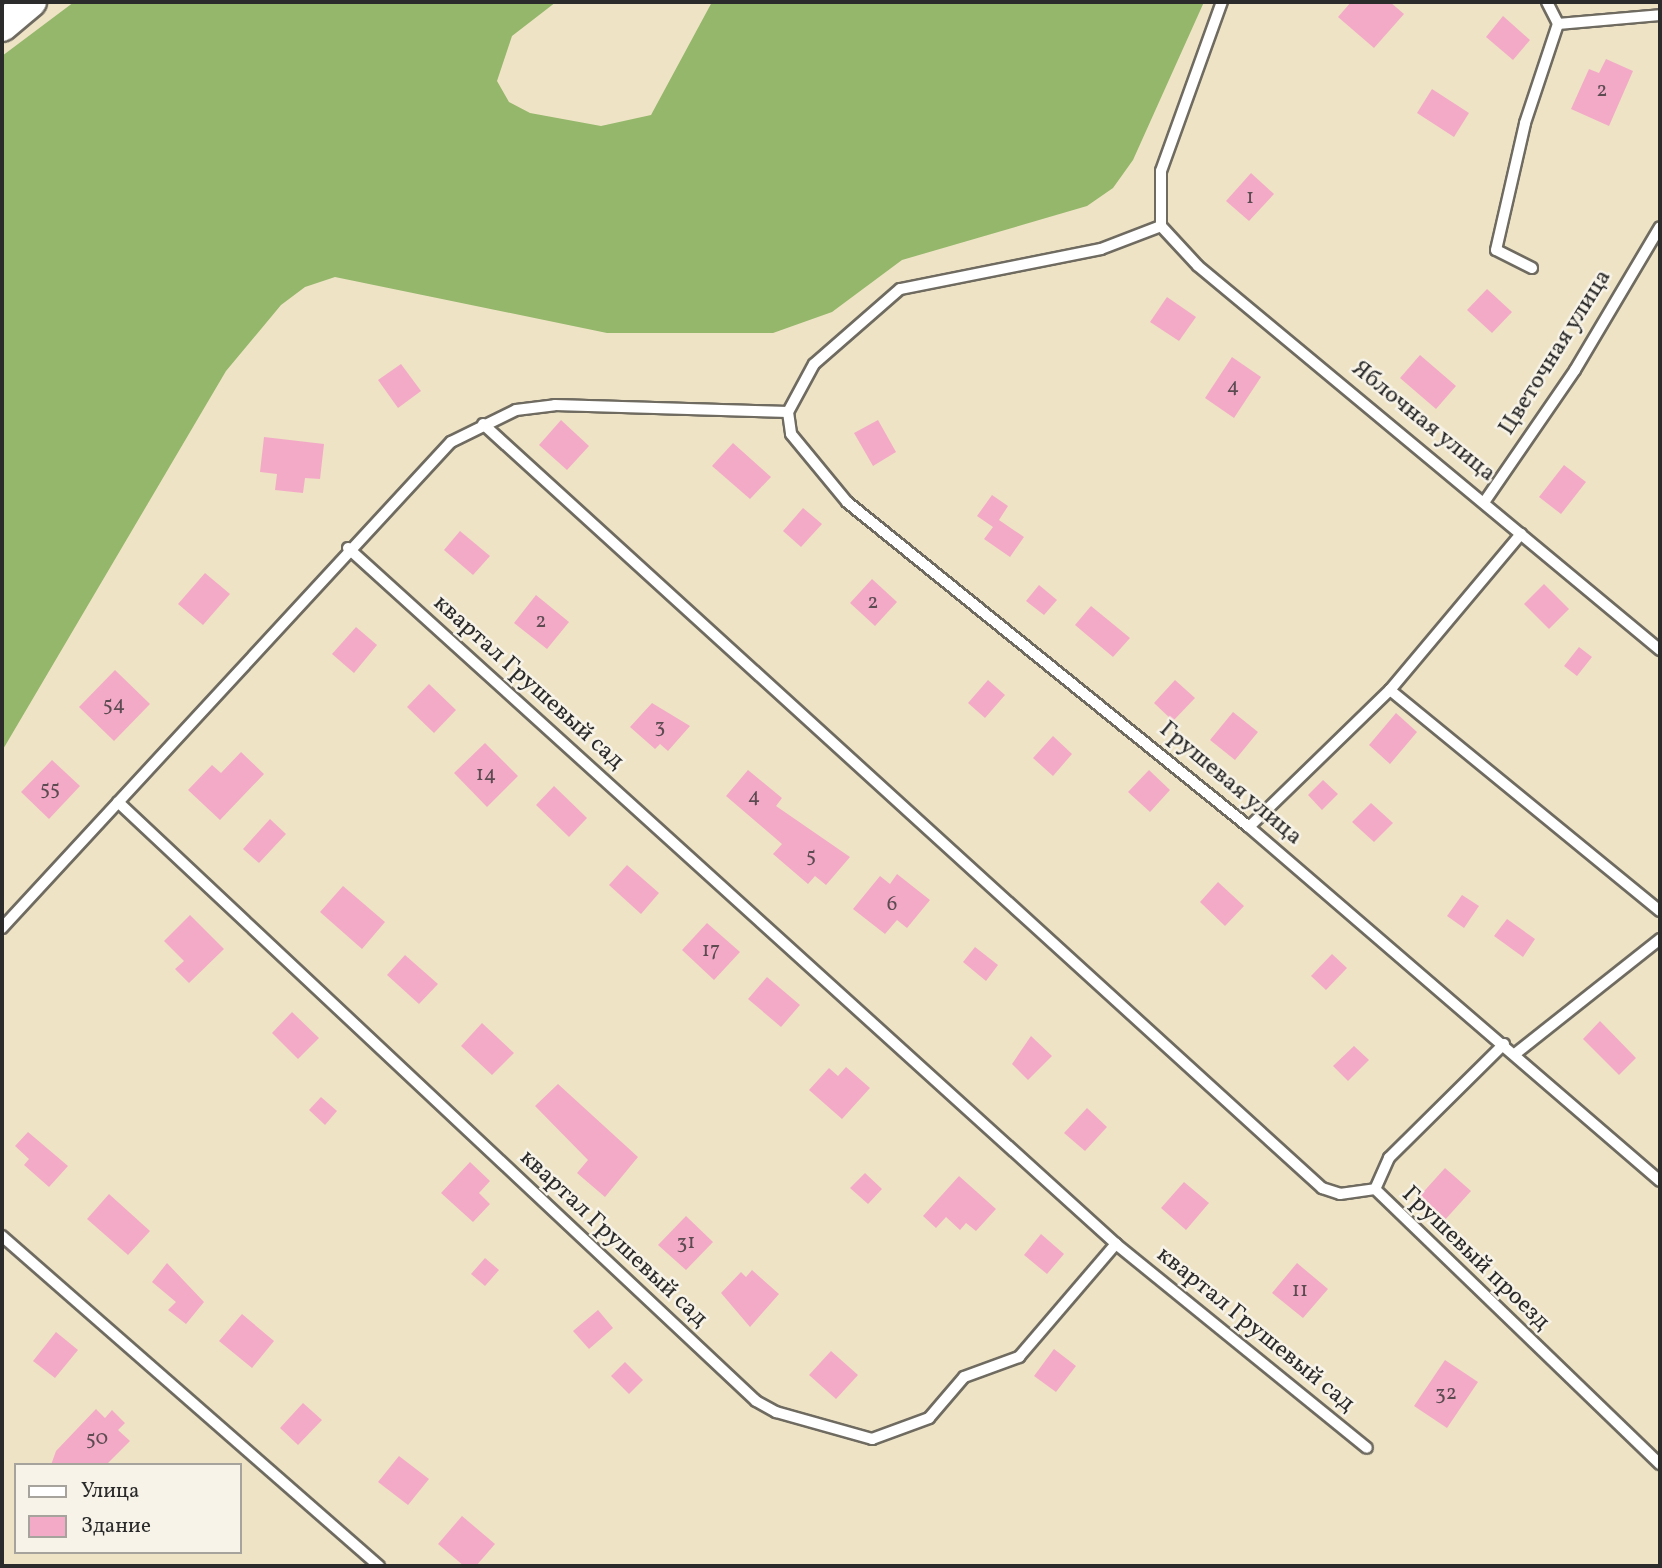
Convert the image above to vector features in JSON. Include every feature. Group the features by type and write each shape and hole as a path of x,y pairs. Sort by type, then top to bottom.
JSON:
{"street":[{"path":"2,26 31,2"}],"lane":[{"path":"2,928 348,548 451,442 516,410 606,403 788,412 814,364 900,289 1101,248 1161,226 1161,171 1222,2"},
{"path":"1532,268 1496,250 1525,123 1558,24 1547,2"},
{"path":"1558,24 1660,16"},
{"name":"Яблочная улица","path":"1161,226 1198,266 1485,500 1521,534 1660,650"},
{"name":"Цветочная улица","path":"1485,500 1574,370 1660,227"},
{"name":"Грушевая улица","path":"788,412 791,434 847,502 1249,827 1660,1181"},
{"path":"483,424 1322,1188 1340,1194 1376,1189"},
{"path":"1249,827 1390,690 1521,534"},
{"name":"квартал Грушевый сад","path":"348,548 1116,1244 1367,1448"},
{"path":"1390,690 1658,906"},
{"name":"квартал Грушевый сад","path":"118,802 755,1401 776,1412 872,1439 929,1418 964,1377 1019,1357 1116,1244"},
{"path":"1515,1054 1660,939"},
{"name":"Грушевый проезд","path":"1504,1044 1389,1158 1376,1189 1660,1464"},
{"path":"2,1236 379,1566"}],"green space":[{"path":"74,2 556,2 512,36 497,81 509,102 530,113 601,126 651,115 712,2 1204,2 1133,160 1113,188 1087,206 902,260 832,312 773,333 607,333 335,277 305,287 281,305 226,371 2,751 2,56"}],"building":[{"path":"1351,2 1390,2 1404,14 1374,48 1338,17"},
{"path":"1503,16 1530,40 1513,60 1486,37"},
{"path":"1606,59 1633,71 1609,126 1571,109 1589,69 1599,73"},
{"path":"1432,89 1469,113 1454,137 1417,113"},
{"path":"1251,173 1274,194 1249,221 1226,201"},
{"path":"1487,289 1512,312 1492,333 1467,310"},
{"path":"1167,297 1196,317 1179,341 1150,322"},
{"path":"1420,355 1456,386 1436,409 1400,378"},
{"path":"1232,357 1261,377 1234,418 1205,398"},
{"path":"401,364 421,391 398,408 378,380"},
{"path":"561,420 589,446 567,470 539,445"},
{"path":"878,420 896,452 873,466 854,433"},
{"path":"264,437 324,444 320,479 305,478 303,493 275,490 277,474 260,472"},
{"path":"733,443 771,477 750,499 712,466"},
{"path":"1564,465 1586,482 1561,514 1539,497"},
{"path":"992,495 1008,506 999,520 1024,537 1010,557 984,539 993,527 977,516"},
{"path":"803,508 822,524 801,547 783,531"},
{"path":"460,531 490,556 473,575 444,550"},
{"path":"205,573 230,594 203,625 178,604"},
{"path":"872,579 897,602 875,626 850,603"},
{"path":"1544,584 1569,609 1549,629 1524,604"},
{"path":"1039,585 1057,600 1044,615 1026,601"},
{"path":"536,595 569,622 547,649 514,623"},
{"path":"1091,606 1130,638 1113,657 1075,625"},
{"path":"356,627 377,645 354,673 332,654"},
{"path":"1579,647 1592,657 1577,676 1564,666"},
{"path":"115,670 150,704 114,741 79,707"},
{"path":"988,680 1005,695 985,718 968,703"},
{"path":"1175,680 1195,698 1173,721 1154,703"},
{"path":"429,684 456,710 434,733 407,707"},
{"path":"652,703 690,726 668,751 660,744 655,749 630,727"},
{"path":"1233,712 1258,732 1235,760 1210,740"},
{"path":"1396,713 1417,732 1390,764 1369,745"},
{"path":"1053,736 1072,754 1053,776 1033,758"},
{"path":"485,743 518,776 487,807 454,773"},
{"path":"241,752 264,774 220,820 188,790 212,765 221,773"},
{"path":"52,760 80,786 49,819 21,792"},
{"path":"748,770 782,798 776,806 850,857 826,885 815,876 808,884 773,854 782,844 726,796"},
{"path":"1149,770 1170,790 1150,812 1128,792"},
{"path":"1323,780 1338,794 1322,810 1308,795"},
{"path":"554,786 587,818 569,837 536,805"},
{"path":"1371,803 1393,823 1374,842 1352,822"},
{"path":"270,819 286,834 259,863 243,849"},
{"path":"627,865 659,893 641,914 609,885"},
{"path":"897,874 930,900 907,928 897,920 885,934 853,909 880,876 890,884"},
{"path":"1218,882 1244,906 1225,926 1200,902"},
{"path":"343,886 385,922 362,949 320,912"},
{"path":"1462,895 1479,906 1464,928 1447,916"},
{"path":"190,915 224,949 189,983 175,969 184,961 164,941"},
{"path":"1507,919 1535,939 1523,957 1494,936"},
{"path":"707,923 740,952 714,980 682,950"},
{"path":"975,947 998,965 986,981 963,962"},
{"path":"1332,954 1347,968 1326,990 1311,976"},
{"path":"405,955 438,984 419,1004 387,975"},
{"path":"767,977 800,1005 781,1027 748,999"},
{"path":"292,1012 319,1038 298,1059 272,1033"},
{"path":"1600,1021 1636,1058 1619,1075 1583,1039"},
{"path":"482,1023 514,1053 492,1075 461,1046"},
{"path":"1031,1036 1052,1056 1028,1080 1012,1064"},
{"path":"1354,1046 1369,1060 1348,1081 1333,1066"},
{"path":"846,1067 870,1088 842,1119 809,1090 829,1068 838,1076"},
{"path":"558,1084 638,1157 605,1197 577,1173 588,1160 535,1106"},
{"path":"321,1097 337,1111 325,1125 309,1110"},
{"path":"1087,1108 1107,1127 1085,1151 1064,1133"},
{"path":"28,1132 68,1166 49,1187 24,1165 29,1159 15,1146"},
{"path":"470,1162 490,1181 479,1193 490,1204 473,1222 441,1193"},
{"path":"1445,1168 1471,1191 1443,1222 1417,1199"},
{"path":"865,1173 882,1189 868,1204 850,1188"},
{"path":"959,1176 996,1209 976,1231 966,1223 960,1230 946,1217 936,1228 923,1216"},
{"path":"1184,1182 1209,1203 1186,1230 1161,1208"},
{"path":"109,1194 150,1231 128,1255 87,1219"},
{"path":"686,1216 713,1242 686,1270 658,1245"},
{"path":"1041,1234 1064,1254 1047,1274 1024,1255"},
{"path":"485,1258 499,1270 485,1286 471,1274"},
{"path":"167,1263 204,1302 186,1324 168,1310 176,1302 152,1282"},
{"path":"1297,1263 1328,1289 1303,1318 1272,1293"},
{"path":"752,1270 779,1294 750,1327 721,1293 741,1272 746,1277"},
{"path":"598,1310 613,1328 589,1349 573,1331"},
{"path":"242,1314 274,1341 252,1368 219,1341"},
{"path":"56,1332 78,1350 55,1378 33,1361"},
{"path":"1054,1349 1076,1366 1056,1392 1034,1376"},
{"path":"831,1351 858,1375 836,1399 809,1375"},
{"path":"1445,1360 1478,1382 1447,1428 1414,1406"},
{"path":"625,1362 643,1380 629,1394 611,1376"},
{"path":"303,1403 322,1420 298,1445 280,1428"},
{"path":"96,1409 105,1418 112,1410 125,1423 118,1430 130,1441 108,1463 52,1463 56,1451"},
{"path":"399,1456 429,1479 408,1505 378,1482"},
{"path":"462,1516 495,1544 476,1566 464,1566 438,1544"}]}
